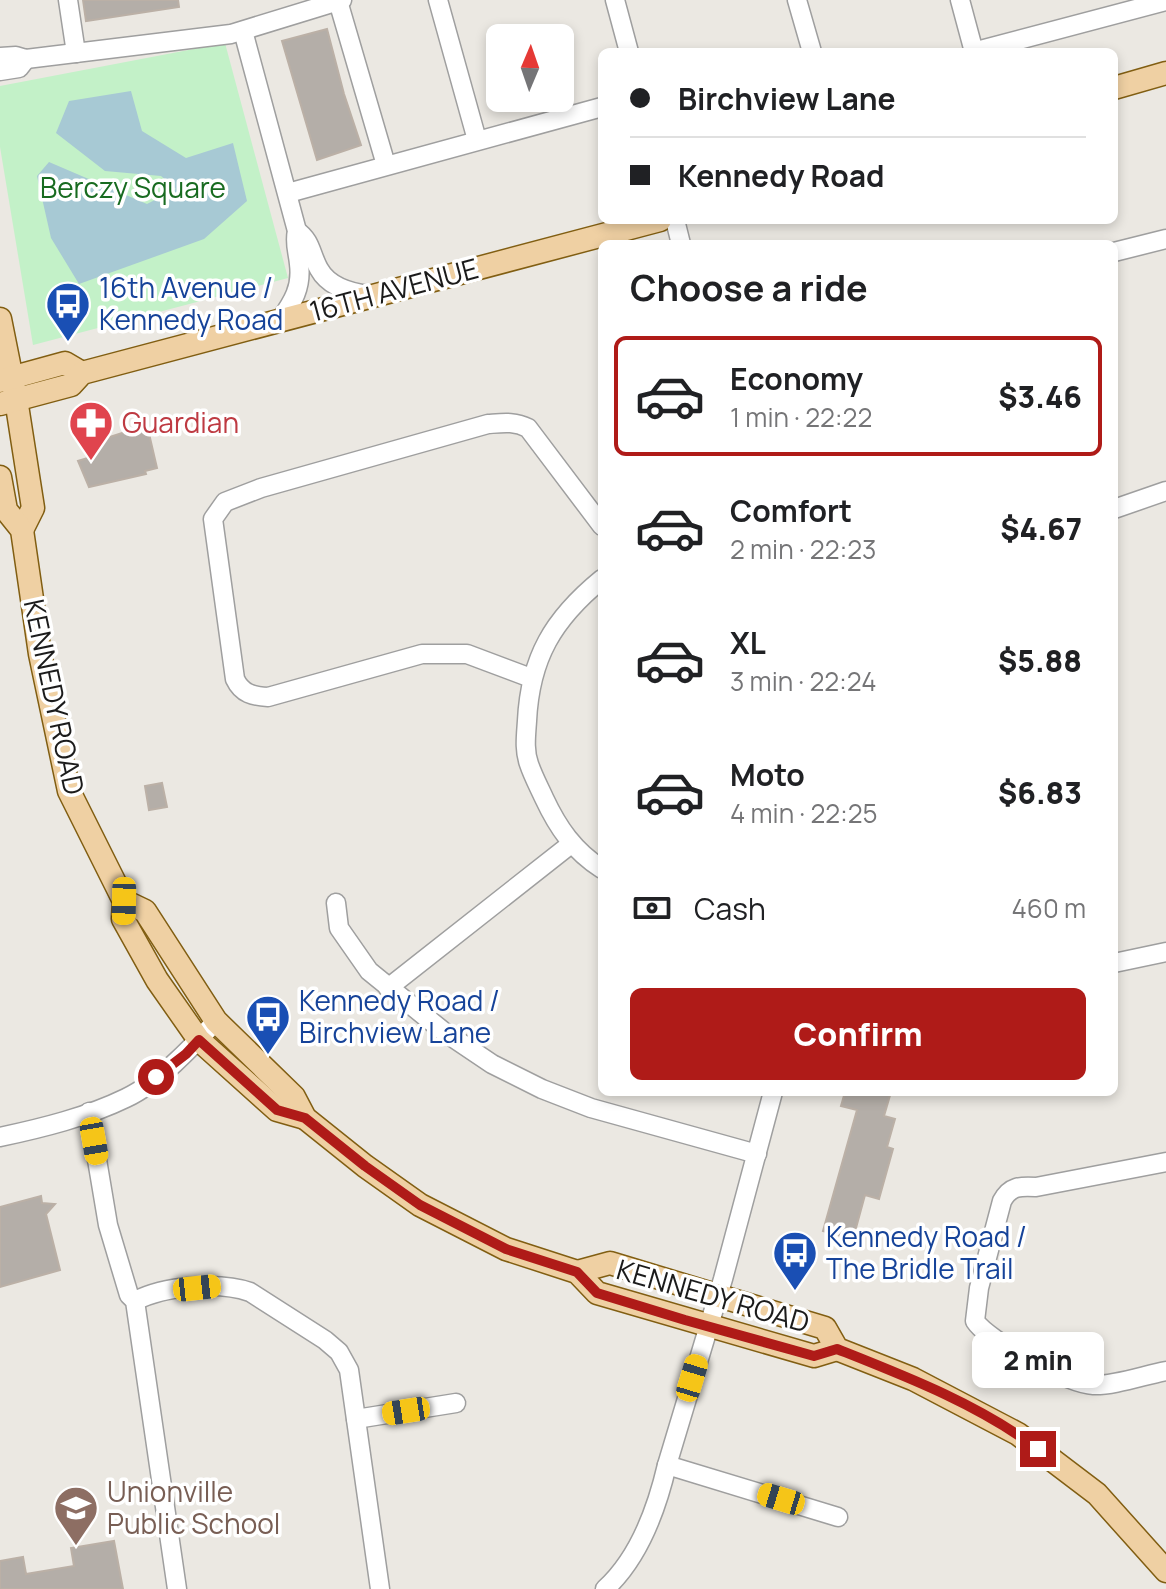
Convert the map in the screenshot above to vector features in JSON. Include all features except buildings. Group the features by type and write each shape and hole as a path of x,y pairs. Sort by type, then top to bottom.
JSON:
{"main road":[{"path":"1118,87 1166,73"},
{"name":"16TH AVENUE","path":"7,390 71,385 82,373 645,224"},
{"name":"KENNEDY ROAD","path":"0,319 7,390 33,508 22,530"},
{"name":"KENNEDY ROAD","path":"0,477 6,510 22,530 40,654 69,791 124,901 123,919 157,980 199,1040 277,1110 305,1118 420,1205 506,1249 577,1272 597,1293 814,1356 837,1349 913,1379 1018,1434 1097,1494 1166,1571"},
{"name":"KENNEDY ROAD","path":"124,901 145,911 216,1021 294,1097 305,1118"},
{"name":"KENNEDY ROAD","path":"577,1272 610,1263 825,1328 837,1349"}],"street":[{"path":"68,0 76,53"},
{"path":"438,0 477,140"},
{"path":"615,0 628,48"},
{"path":"797,0 805,48"},
{"path":"960,0 972,48"},
{"path":"0,57 26,59 206,38 243,31 340,1 386,165"},
{"path":"986,48 1130,5 1166,1"},
{"path":"243,31 297,231 295,243 300,282 295,300 280,320"},
{"path":"0,71 19,68 26,59"},
{"path":"288,193 598,108"},
{"path":"297,231 306,237 320,272 335,286 374,296"},
{"path":"1118,251 1166,239"},
{"path":"531,678 467,654 422,654 268,697 252,696 239,688 235,679 213,519 225,502 261,488 488,424 506,422 519,423 528,428 598,521"},
{"path":"1118,508 1166,491"},
{"path":"598,582 561,618 542,652 531,678 525,746 529,764 556,825 571,844 598,866"},
{"path":"388,988 571,844"},
{"path":"336,903 339,928 369,971 443,1031 492,1064 542,1089 652,1126 757,1154"},
{"path":"1118,962 1166,952"},
{"path":"0,1137 89,1112 128,1097 186,1054 216,1021"},
{"path":"605,1589 638,1545 661,1493 772,1096"},
{"path":"89,1112 108,1225 129,1295 135,1301 177,1589"},
{"path":"1166,1162 1036,1187 1018,1186 1006,1192 979,1288 975,1321 981,1330 1005,1345 1071,1379 1093,1385 1166,1371"},
{"path":"135,1301 151,1293 235,1287 250,1292 339,1352 349,1370 380,1589"},
{"path":"356,1419 456,1403"},
{"path":"667,1465 838,1517"}],"green space":[{"name":"Berczy Square","path":"225,43 288,278 33,345 0,147 0,86"}],"water":[{"path":"131,91 142,131 186,158 233,143 247,201 204,239 79,284 51,238 37,176 49,162 147,204 176,189 161,176 105,171 56,133 69,101"}],"place":[{"name":"16th Avenue / Kennedy Road","path":"68,343"},
{"name":"Guardian","path":"91,462"},
{"name":"Kennedy Road / Birchview Lane","path":"268,1056"},
{"name":"Kennedy Road / The Bridle Trail","path":"795,1292"},
{"name":"Unionville Public School","path":"76,1547"}],"route":[{"path":"156,1077 199,1040 277,1110 305,1118 420,1205 506,1249 577,1272 597,1293 685,1320 814,1356 837,1349 913,1379 1018,1434 1038,1449"}]}
